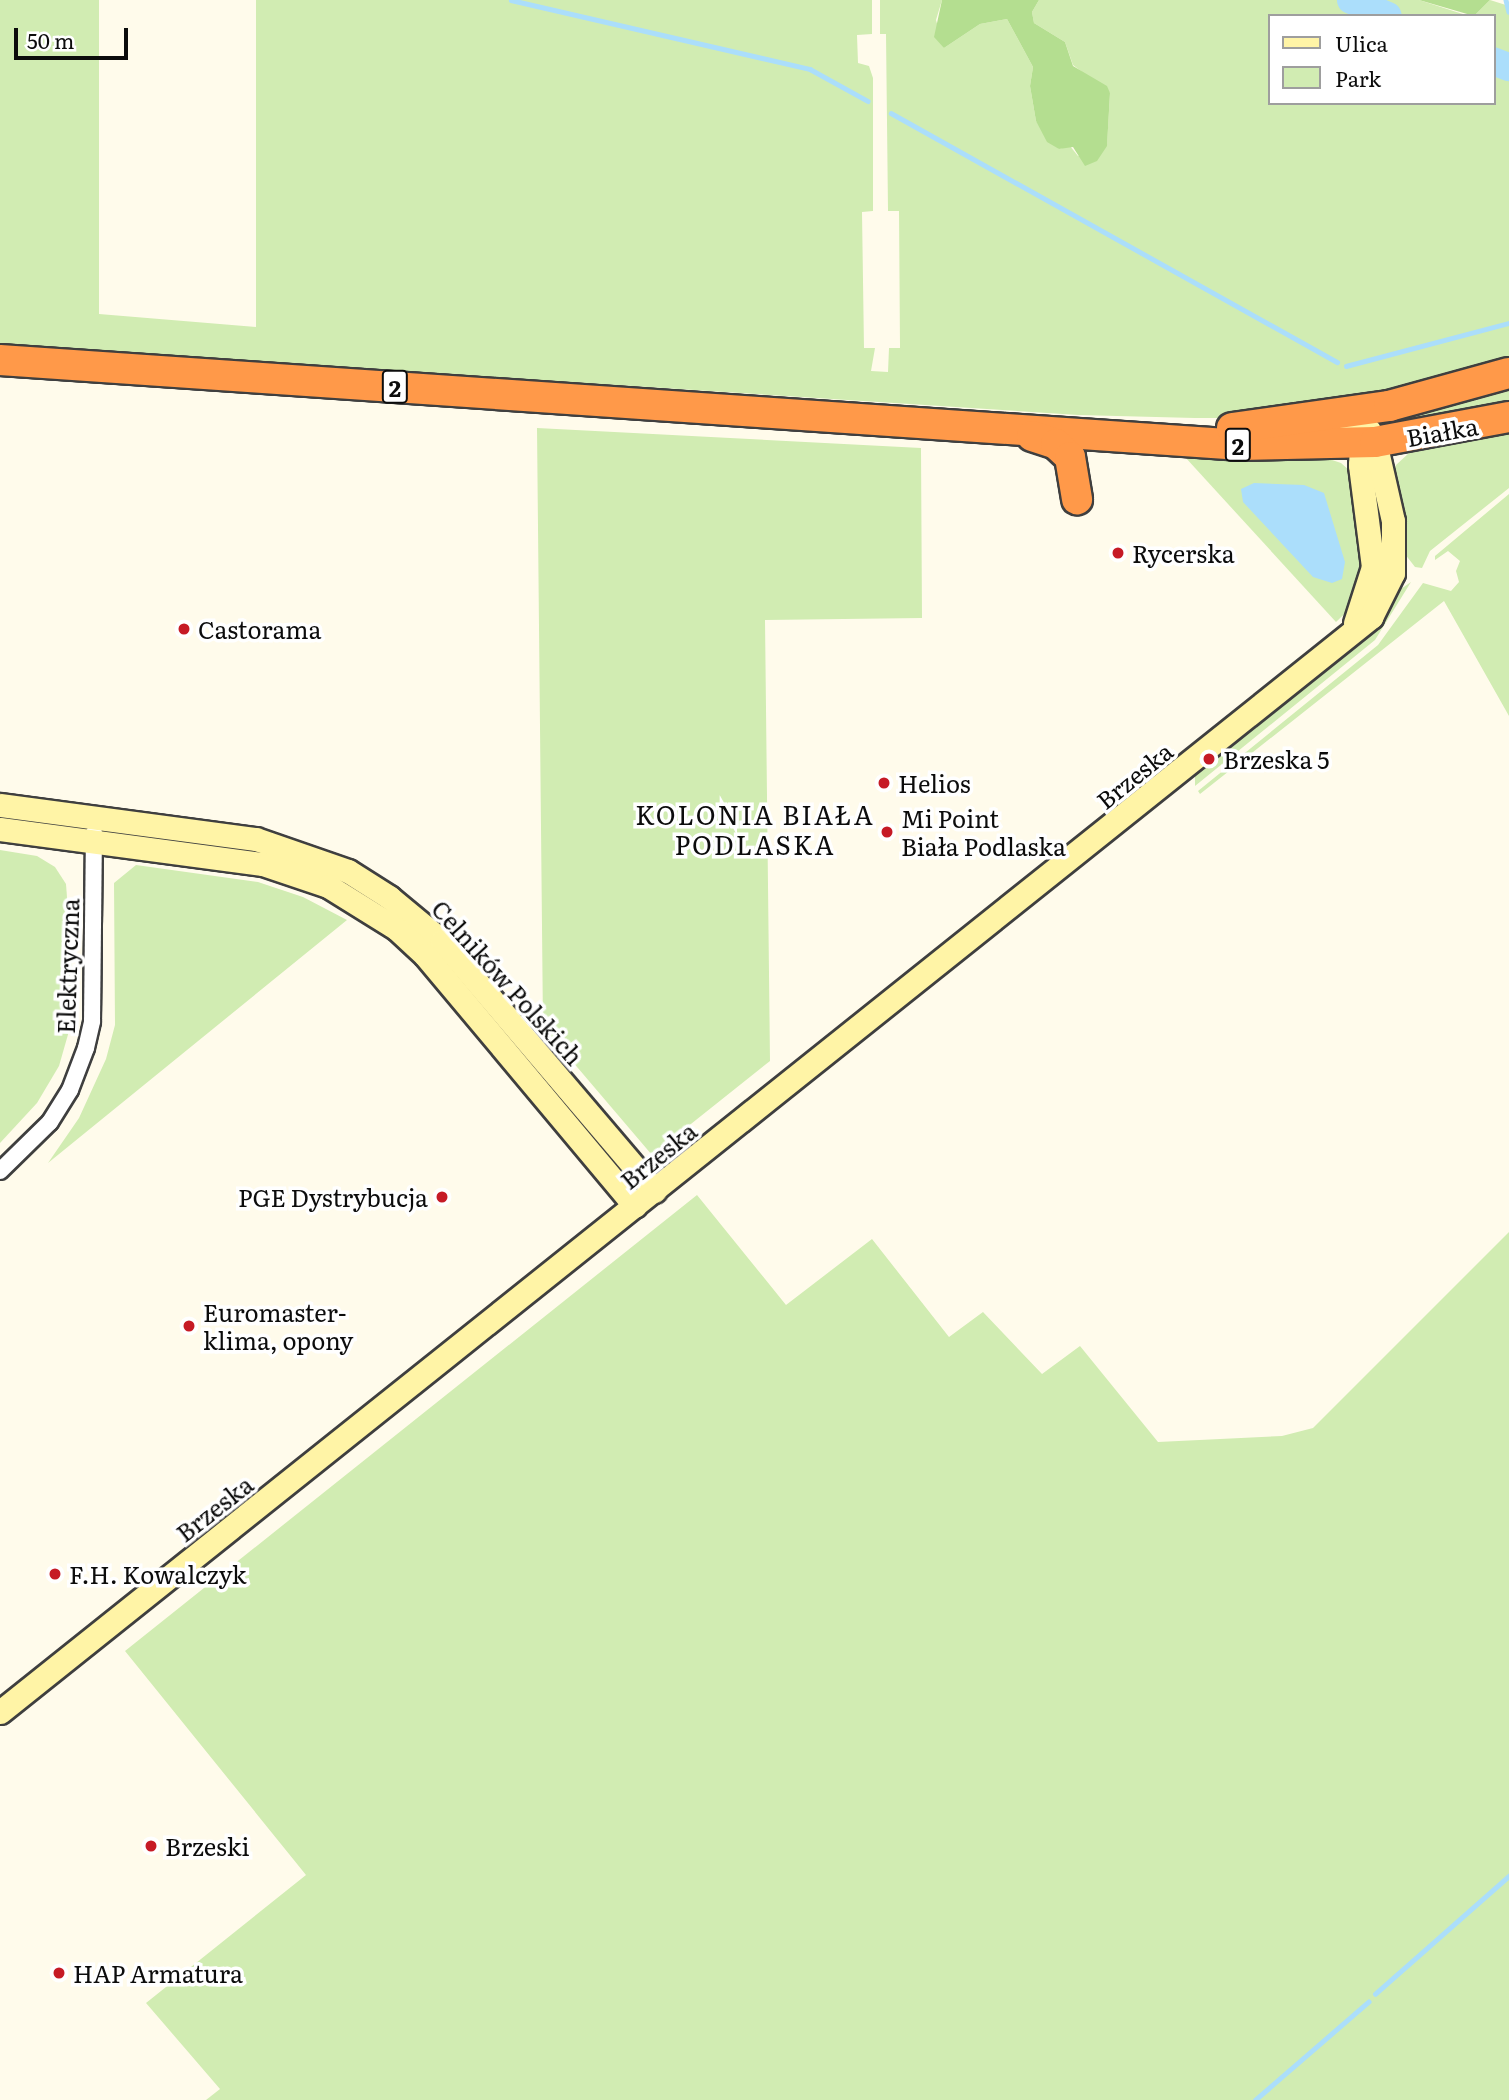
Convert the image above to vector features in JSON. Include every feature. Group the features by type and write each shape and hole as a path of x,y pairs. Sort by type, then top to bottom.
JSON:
{"highway":[{"name":"2","path":"0,360 1005,427 1116,439 1228,444 1368,439"},
{"name":"Białka","path":"1389,406 1509,373"},
{"name":"2","path":"1058,431 1219,429 1342,415 1389,406"},
{"name":"Białka","path":"1368,439 1509,417"},
{"path":"1005,427 1063,448 1075,469 1077,499"}],"street":[{"path":"1342,415 1368,439 1389,406"},
{"name":"Brzeska","path":"0,1712 1347,638 1368,591 1373,567 1368,439"},
{"name":"Celników Polskich","path":"0,804 256,839 302,852 348,871 404,921 476,979 655,1191"},
{"name":"Elektryczna","path":"0,1171 50,1122 70,1090 86,1048 92,1021 93,840 96,816"},
{"name":"Celników Polskich","path":"0,829 183,851 297,873 404,921 473,1010 635,1206"}],"green space":[{"path":"0,0 99,0 99,314 256,327 256,0 872,0 872,34 857,35 858,63 869,66 873,78 873,211 862,212 864,348 875,348 871,371 888,372 889,348 900,348 899,211 888,211 886,34 880,34 880,0 942,0 936,20 944,48 980,24 1007,19 1033,67 1030,86 1036,121 1059,149 1070,146 1078,156 1098,156 1107,145 1110,93 1073,65 1065,42 1034,23 1032,12 1039,0 1419,0 1463,14 1268,14 1268,105 1495,105 1495,14 1476,14 1490,0 1509,6 1509,364 1429,390 1229,418 1078,415 0,345"},
{"path":"942,0 1039,0 1032,12 1034,23 1065,42 1073,66 1107,86 1110,93 1107,146 1097,161 1085,166 1073,147 1059,149 1047,142 1036,121 1030,86 1033,67 1007,19 980,24 944,48 934,37"},
{"path":"1419,0 1490,0 1476,14 1467,14"},
{"path":"1509,387 1509,410 1387,428 1402,417"},
{"path":"537,428 921,448 922,618 765,620 770,1061 652,1155 543,1027"},
{"path":"1509,432 1509,488 1430,551 1422,568 1415,567 1401,549 1392,474 1396,465 1409,453"},
{"path":"1185,457 1329,459 1341,463 1350,471 1367,551 1358,601 1336,622"},
{"path":"1509,494 1509,716 1444,601 1200,794 1198,791 1378,645 1423,583 1451,591 1459,582 1456,571 1460,561 1448,551 1435,560 1435,556"},
{"path":"1411,582 1375,640 1195,786 1195,771 1362,638 1395,593"},
{"path":"0,850 37,856 55,867 66,884 73,978 71,1024 59,1066 37,1103 0,1143"},
{"path":"136,865 258,882 303,897 347,920 48,1163 79,1118 106,1059 115,1025 114,883"},
{"path":"697,1195 786,1305 872,1239 949,1337 983,1312 1042,1374 1080,1346 1158,1442 1282,1436 1313,1428 1509,1232 1509,2100 206,2100 220,2089 146,2003 306,1875 125,1651"}],"water":[{"path":"1254,483 1304,485 1324,493 1345,562 1342,579 1332,583 1313,577 1243,502 1241,489"}],"waterway":[{"path":"511,0 810,69 868,101"},
{"path":"1351,0 1383,14"},
{"path":"1373,0 1377,11"},
{"path":"1506,0 1509,12"},
{"path":"1495,62 1509,67"},
{"path":"891,113 1337,362"},
{"path":"1346,366 1509,323"},
{"path":"1375,1994 1509,1876"},
{"path":"1255,2100 1368,2002"}],"place":[{"name":"Rycerska","path":"1118,553"},
{"name":"Castorama","path":"184,629"},
{"name":"Brzeska 5","path":"1209,759"},
{"name":"Helios","path":"884,783"},
{"name":"Mi Point Biała Podlaska","path":"887,832"},
{"name":"PGE Dystrybucja","path":"442,1197"},
{"name":"Euromaster- klima, opony","path":"189,1326"},
{"name":"F.H. Kowalczyk","path":"55,1574"},
{"name":"Brzeski","path":"151,1846"},
{"name":"HAP Armatura","path":"59,1973"}],"district":[{"name":"KOLONIA BIAŁA PODLASKA","path":"755,829"}]}
